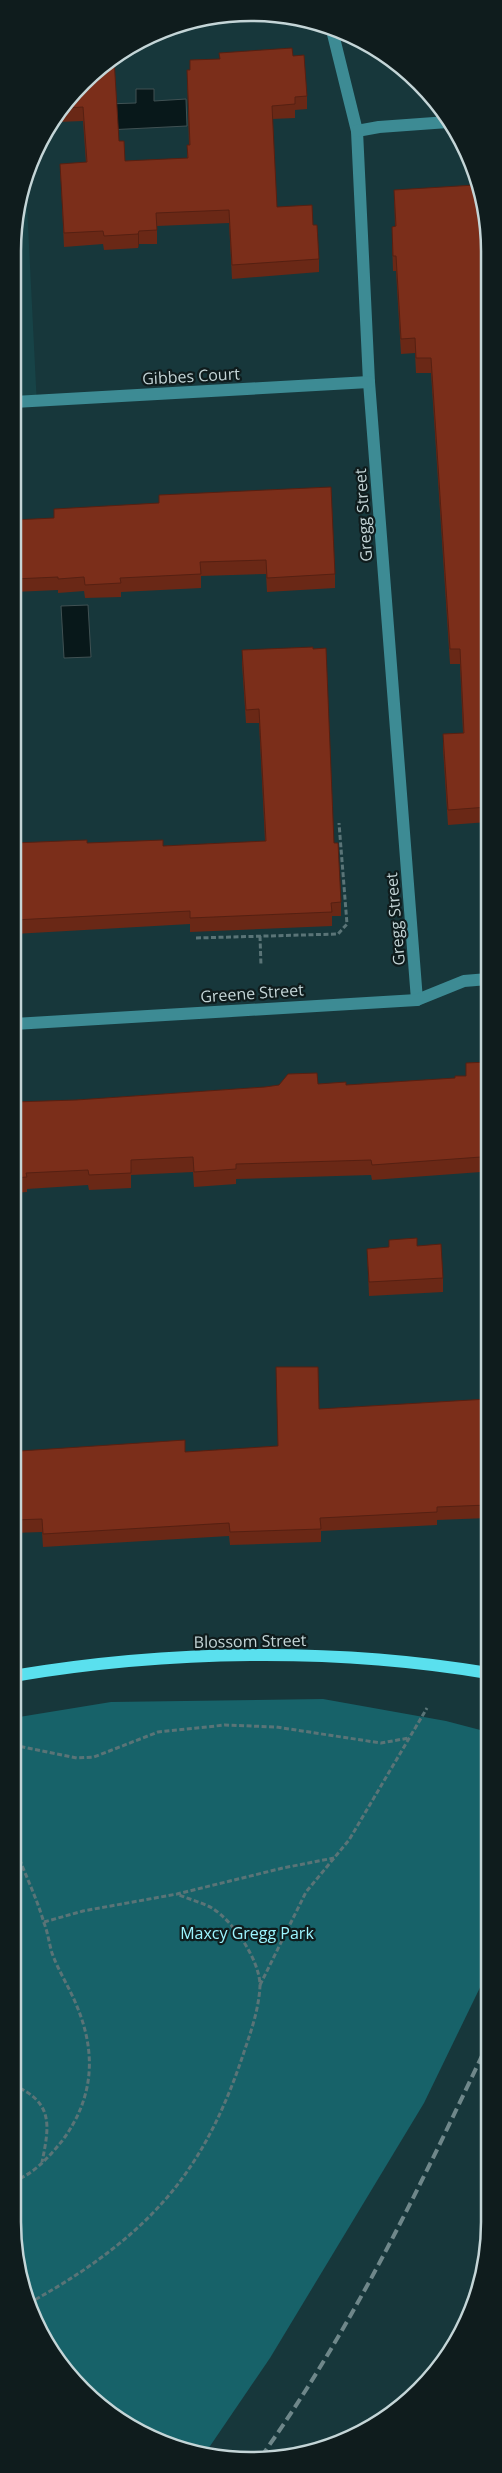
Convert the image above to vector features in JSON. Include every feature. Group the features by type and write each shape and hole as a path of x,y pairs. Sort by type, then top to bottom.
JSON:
{"main road":[{"name":"Blossom Street","path":"21,1675 77,1666 122,1662 200,1657 326,1655 481,1671"}],"street":[{"name":"Gregg Street","path":"334,37 357,131 369,382 418,1000"},
{"path":"357,131 379,127 442,122"},
{"name":"Gibbes Court","path":"21,402 369,382"},
{"name":"Greene Street","path":"21,1024 418,1000 464,981 481,980"}],"path":[{"path":"196,938 338,934 344,930 347,924 339,823"},
{"path":"260,936 261,966"},
{"path":"34,2299 85,2269 140,2226 164,2201 187,2171 222,2111 237,2074 254,2022 260,1986 306,1892 349,1840 427,1708"},
{"path":"21,1746 77,1758 94,1757 158,1732 225,1725 276,1727 381,1743 409,1738"},
{"path":"44,1922 117,1903 176,1894 283,1868 335,1858"},
{"path":"21,1867 44,1922 52,1953 76,2005 88,2037 90,2076 83,2104 72,2127 56,2148 21,2179"},
{"path":"176,1894 210,1907 222,1915 242,1938 255,1964 260,1986"},
{"path":"21,2089 28,2092 39,2102 47,2116 49,2132 42,2162"}],"shaded area":[{"path":"136,89 154,89 154,101 186,99 187,126 107,130 106,104 136,103"},
{"path":"27,202 37,406 21,407 21,251 23,221"},
{"path":"88,605 91,657 64,658 61,606"}],"green space":[{"name":"Maxcy Gregg Park","path":"323,1699 446,1721 481,1730 481,1985 424,2103 270,2358 209,2448 177,2440 136,2421 100,2395 78,2373 60,2350 45,2324 33,2296 23,2252 21,2222 21,1717 111,1702"}],"building":[{"path":"292,48 293,56 304,55 307,96 295,97 295,104 272,106 277,207 312,205 313,225 317,225 319,259 232,265 229,210 156,213 157,230 139,231 138,234 104,236 103,231 64,233 60,164 87,162 83,107 72,108 78,100 115,66 119,141 124,141 125,161 188,158 187,145 190,145 187,70 190,70 190,60 220,59 219,53"},
{"path":"471,185 479,221 481,251 481,808 448,810 443,734 464,733 460,649 450,649 431,358 416,358 415,338 401,339 396,256 393,256 392,227 396,226 394,190"},
{"path":"331,487 335,574 267,578 266,560 200,562 201,574 120,578 121,583 85,585 84,577 21,579 21,520 54,518 54,509 159,503 159,495"},
{"path":"326,648 334,843 338,843 341,902 331,903 332,912 190,918 190,911 21,920 21,843 87,840 87,843 163,840 163,846 266,841 259,709 246,710 242,650"},
{"path":"481,1062 481,1157 372,1165 371,1160 236,1164 236,1169 194,1172 193,1157 131,1160 131,1173 89,1175 88,1170 26,1173 27,1177 21,1177 21,1102 76,1100 265,1087 279,1085 288,1074 317,1073 318,1084 346,1082 346,1085 455,1078 455,1076 466,1076 466,1063"},
{"path":"417,1238 417,1246 441,1244 443,1278 369,1282 367,1249 389,1247 389,1240"},
{"path":"276,1367 318,1367 319,1409 481,1399 481,1505 437,1507 437,1512 320,1518 321,1529 230,1532 229,1523 43,1534 42,1519 21,1520 21,1451 185,1440 185,1452 278,1446"}],"railway":[{"path":"265,2451 325,2358 384,2255 481,2058"}]}
